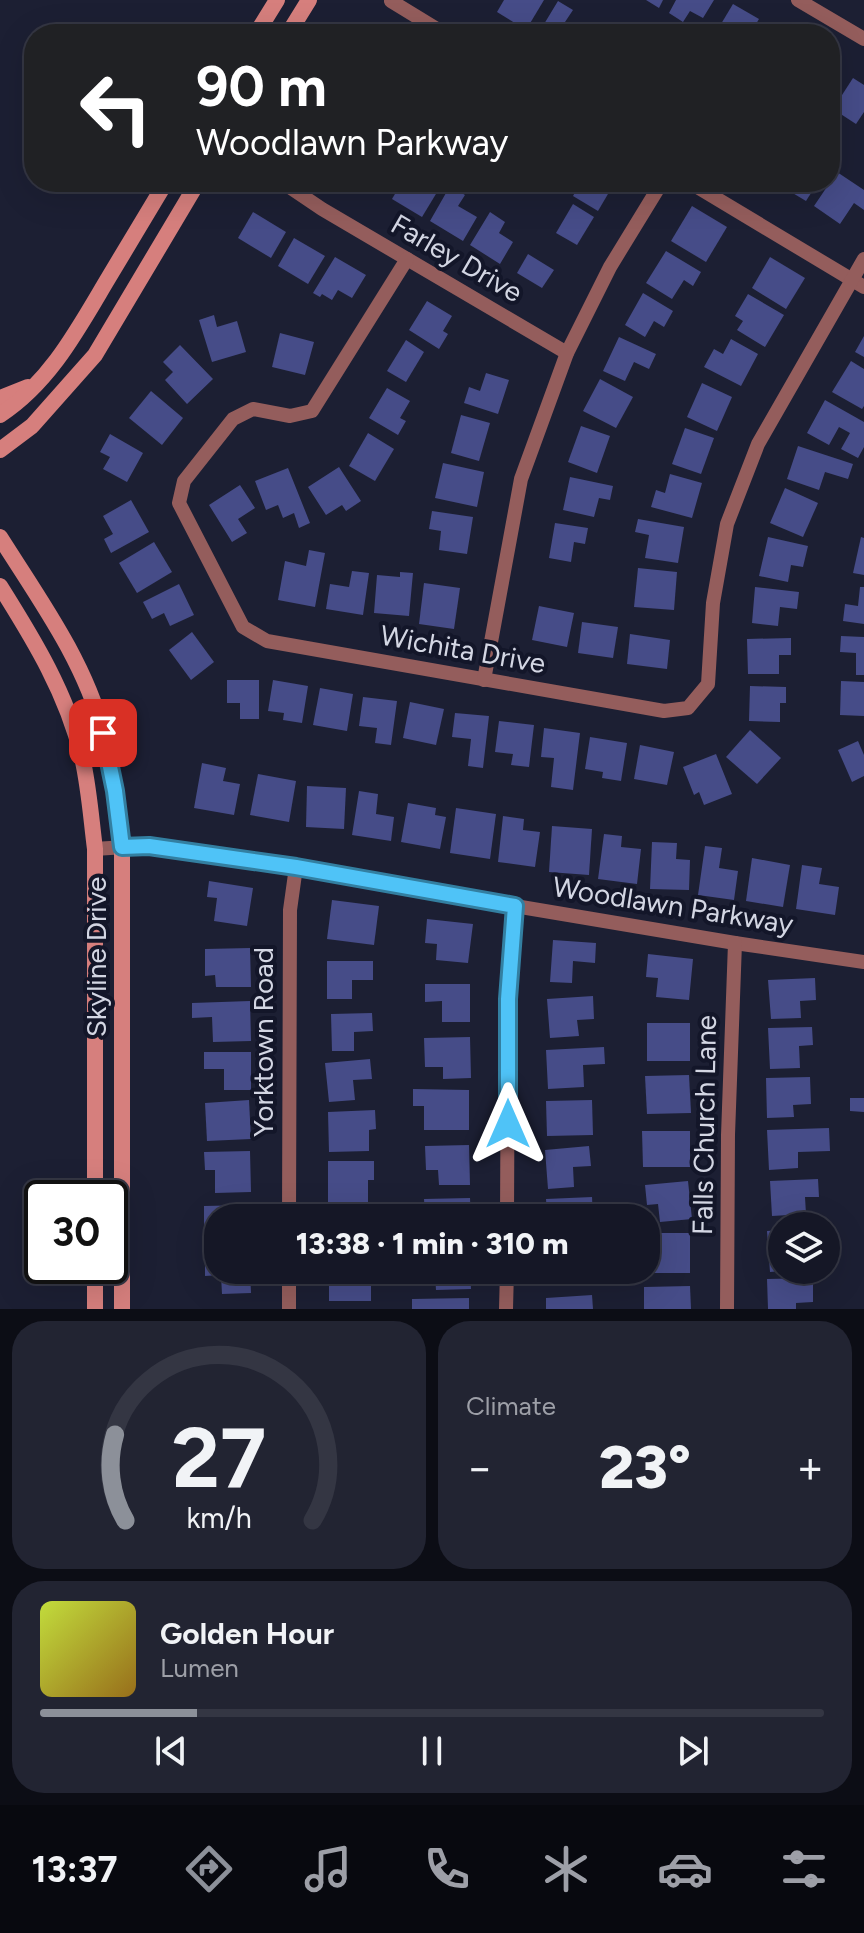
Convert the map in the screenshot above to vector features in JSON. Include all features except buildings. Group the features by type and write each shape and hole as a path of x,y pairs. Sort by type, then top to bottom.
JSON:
{"main road":[{"path":"262,24 277,0"},
{"path":"294,24 309,0"},
{"path":"0,415 14,406 50,371 160,192"},
{"path":"0,450 32,426 95,355 192,192"},
{"path":"0,398 37,383"},
{"name":"Skyline Drive","path":"0,537 78,666 95,706 115,791 122,847 122,1309"},
{"name":"Skyline Drive","path":"0,586 54,676 82,757 95,849 95,1180"},
{"path":"95,1284 95,1309"}],"street":[{"path":"798,0 839,24"},
{"path":"391,1 429,24"},
{"path":"840,25 864,39"},
{"name":"Farley Drive","path":"297,192 567,353"},
{"path":"484,680 521,479 567,353 610,267 656,192"},
{"path":"706,192 858,283"},
{"name":"Wichita Drive","path":"407,259 312,411 290,416 253,409 233,419 184,481 179,503 243,627 267,641 664,711 688,708 708,684 713,603 727,524 758,444 858,283 864,259"},
{"name":"Woodlawn Parkway","path":"95,849 149,846 296,867 735,943 864,962"},
{"name":"Yorktown Road","path":"289,1204 290,910 296,867"},
{"path":"507,1204 508,999 515,906"},
{"name":"Falls Church Lane","path":"727,1309 728,1135 735,943"},
{"path":"289,1284 289,1309"},
{"path":"506,1309 507,1284"}],"route":[{"path":"103,733 122,847 184,850 515,906 508,999 508,1124"}]}
